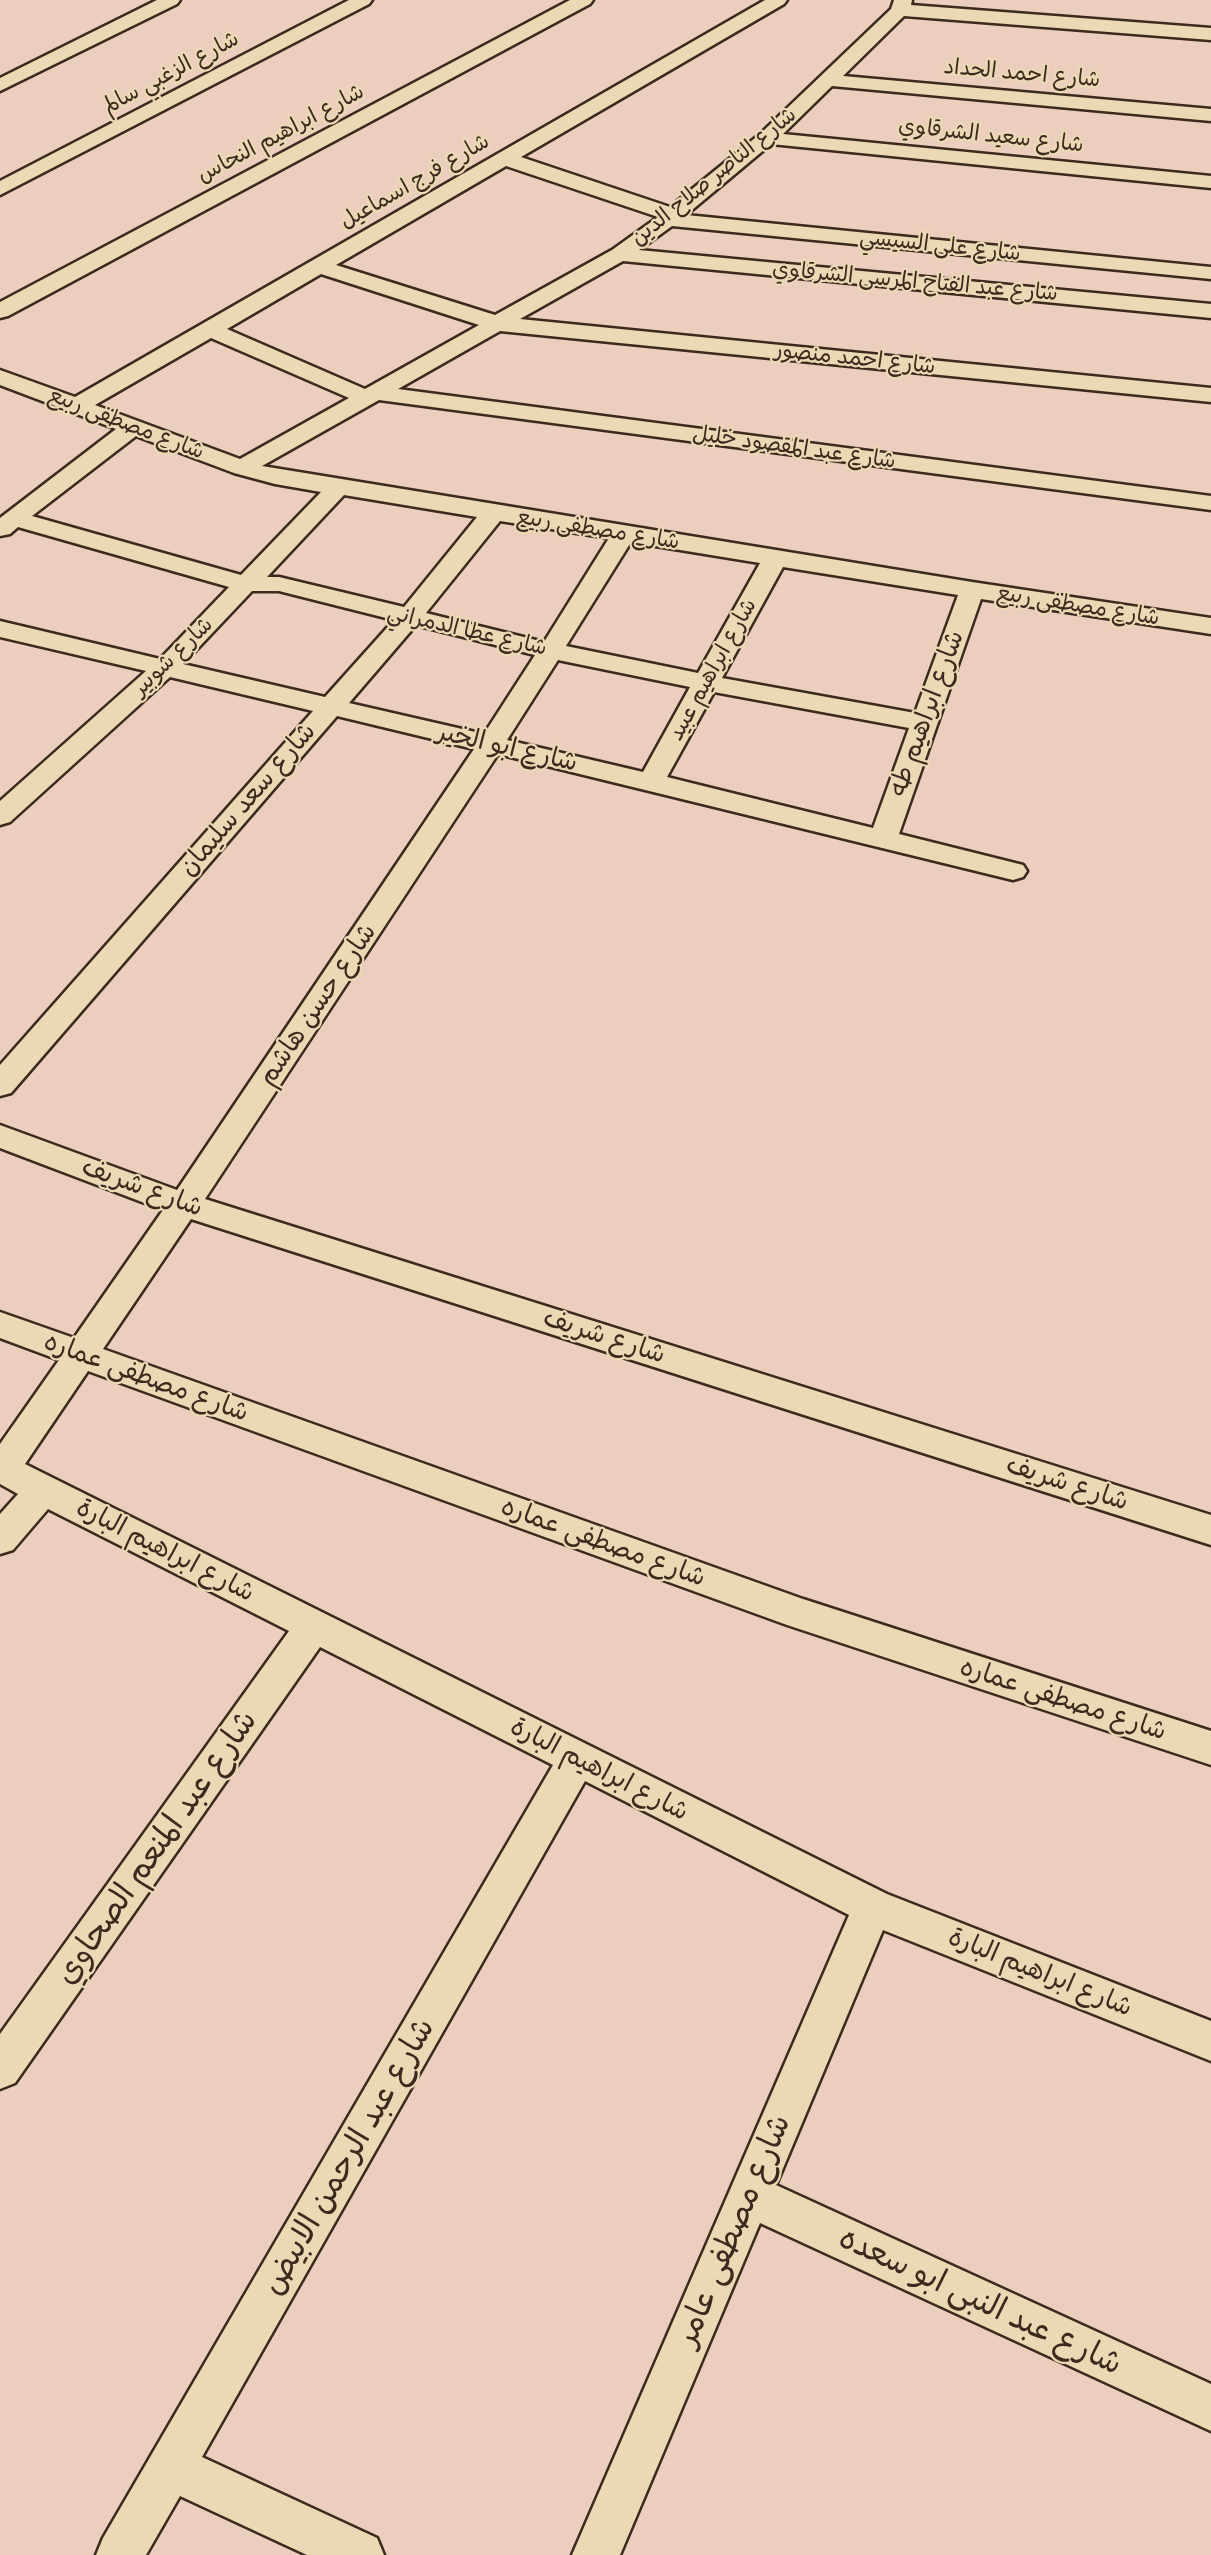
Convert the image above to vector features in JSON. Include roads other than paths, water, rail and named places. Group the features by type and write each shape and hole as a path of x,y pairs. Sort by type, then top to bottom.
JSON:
{"street":[{"path":"0,86 171,0"},
{"name":"شارع الزغبي سالم","path":"0,189 363,0"},
{"name":"شارع ابراهيم النحاس","path":"0,311 584,0"},
{"name":"شارع فرج اسماعيل","path":"77,406 778,0"},
{"path":"901,5 1211,34"},
{"name":"شارع الناصر صلاح الدين","path":"242,468 619,254 671,217 766,138 828,80 901,5"},
{"name":"شارع احمد الحداد","path":"828,80 1211,115"},
{"name":"شارع سعيد الشرقاوي","path":"766,138 1211,182"},
{"name":"شارع على السيسي","path":"503,158 671,217 1211,273"},
{"name":"شارع عبد الفتاح المرسى الشرقاوي","path":"619,254 1211,311"},
{"path":"319,266 499,324"},
{"name":"شارع احمد منصور","path":"499,324 1211,395"},
{"name":"شارع عبد المقصود خليل","path":"209,329 373,395 1211,503"},
{"name":"شارع مصطفى ربيع","path":"6,385 77,406 242,468 338,488 1211,626"},
{"path":"8,524 133,427"},
{"name":"شارع شوبير","path":"0,816 165,668 338,488"},
{"name":"شارع سعد سليمان","path":"0,1084 409,618 493,513"},
{"name":"شارع عطا الدمراني","path":"8,524 246,584 279,584 409,618 551,651 707,683 924,723"},
{"name":"شارع حسن هاشم","path":"1,1468 185,1205 491,744 624,534"},
{"name":"شارع ابراهيم عبيد","path":"651,782 776,558"},
{"name":"شارع ابراهيم طه","path":"883,839 972,590"},
{"name":"شارع ابو الخير","path":"0,629 651,782 1013,871"},
{"name":"شارع شريف","path":"0,1136 185,1205 1211,1530"},
{"name":"شارع مصطفى عماره","path":"0,1324 800,1614 1211,1748"},
{"name":"شارع ابراهيم البارة","path":"1,1468 873,1907 1211,2041"},
{"path":"0,1539 44,1489"},
{"name":"شارع عبد المنعم الصحاوي","path":"0,2069 314,1626"},
{"name":"شارع عبد الرحمن الابيض","path":"120,2555 577,1759"},
{"name":"شارع مصطفى عامر","path":"596,2555 873,1907"},
{"name":"شارع عبد النبى ابو سعده","path":"749,2195 1211,2408"},
{"path":"171,2467 360,2555"}]}
